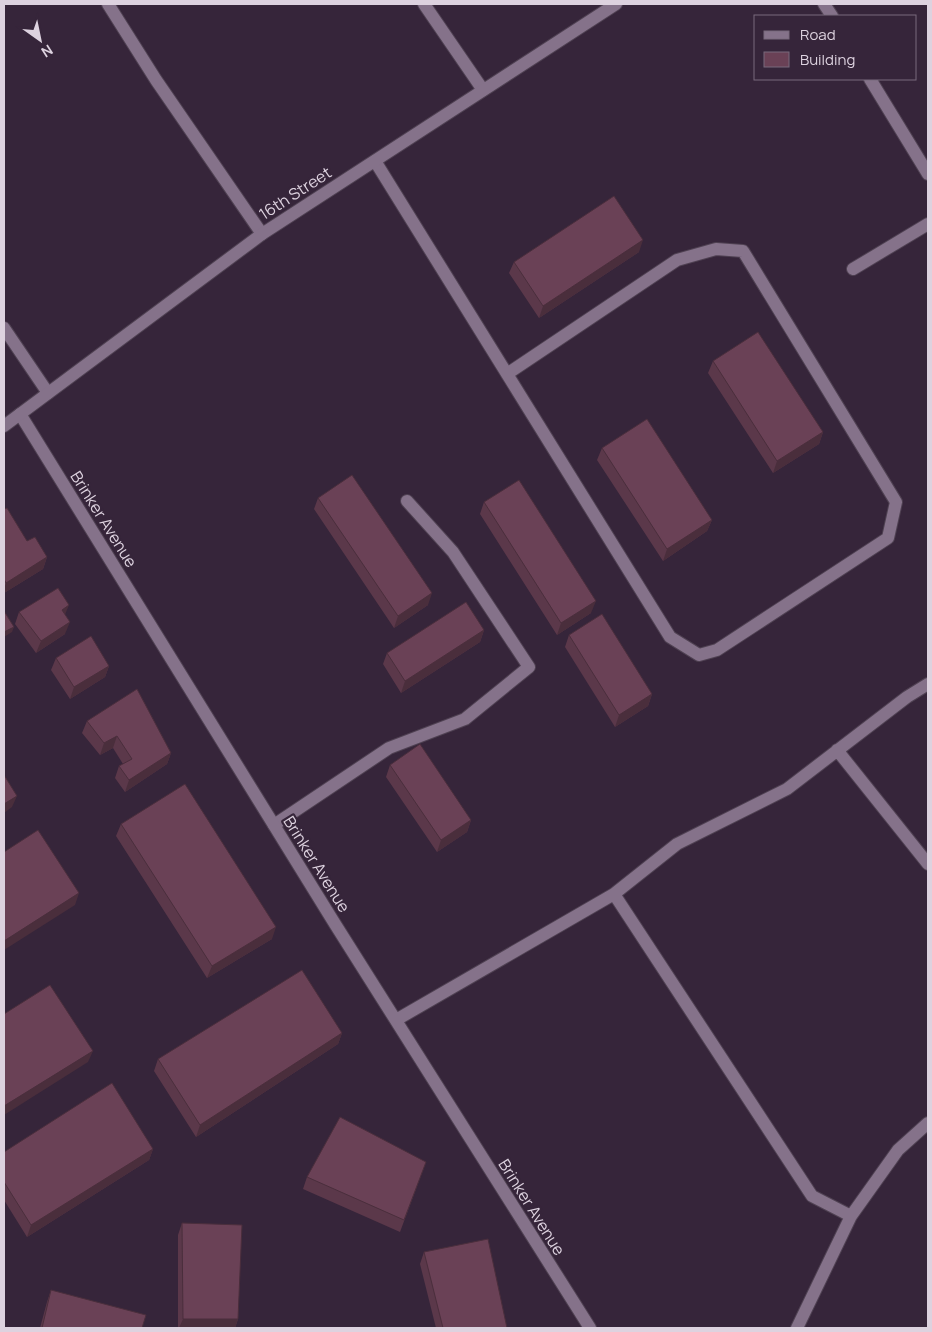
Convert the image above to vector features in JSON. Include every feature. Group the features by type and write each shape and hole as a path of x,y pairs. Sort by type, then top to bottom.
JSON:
{"street":[{"path":"108,4 156,80 262,234"},
{"path":"424,4 483,90"},
{"name":"16th Street","path":"4,426 262,234 616,4"},
{"path":"824,4 831,15"},
{"path":"871,80 928,174"},
{"path":"375,161 507,374 670,637 699,655 717,650 888,538 896,502 743,251 716,249 677,260 507,374"},
{"path":"853,269 928,224"},
{"path":"4,328 48,393"},
{"name":"Brinker Avenue","path":"20,414 274,825 590,1328"},
{"path":"274,825 388,748 466,719 529,667 453,552 407,501"},
{"path":"396,1020 614,894 677,844 787,789 907,697 928,684"},
{"path":"837,750 928,864"},
{"path":"614,894 812,1196 851,1216"},
{"path":"797,1328 851,1216 898,1150 928,1123"}],"building":[{"path":"614,196 643,240 543,306 514,262"},
{"path":"758,332 823,432 777,461 713,361"},
{"path":"647,419 712,520 667,549 602,448"},
{"path":"352,475 432,593 398,616 318,498"},
{"path":"519,480 596,601 561,623 484,502"},
{"path":"7,508 27,541 35,537 47,557 6,583 4,579 4,509"},
{"path":"58,588 69,605 62,610 70,622 41,641 19,612"},
{"path":"466,602 484,630 405,681 387,653"},
{"path":"4,611 14,627 4,632"},
{"path":"602,614 652,694 619,715 569,635"},
{"path":"91,636 109,666 74,687 56,658"},
{"path":"137,689 171,753 129,780 119,766 132,759 117,736 104,743 87,721"},
{"path":"420,744 471,820 441,840 390,765"},
{"path":"4,775 17,796 4,804"},
{"path":"185,784 276,927 212,966 121,824"},
{"path":"38,830 79,893 4,941 4,852"},
{"path":"302,970 342,1033 200,1125 158,1059"},
{"path":"50,985 93,1051 4,1106 4,1014"},
{"path":"112,1083 153,1149 31,1225 4,1182 4,1152"},
{"path":"340,1117 426,1162 404,1220 307,1177"},
{"path":"182,1223 242,1225 238,1319 183,1319"},
{"path":"488,1239 507,1328 443,1328 424,1252"},
{"path":"51,1290 146,1315 142,1328 42,1328"}]}
